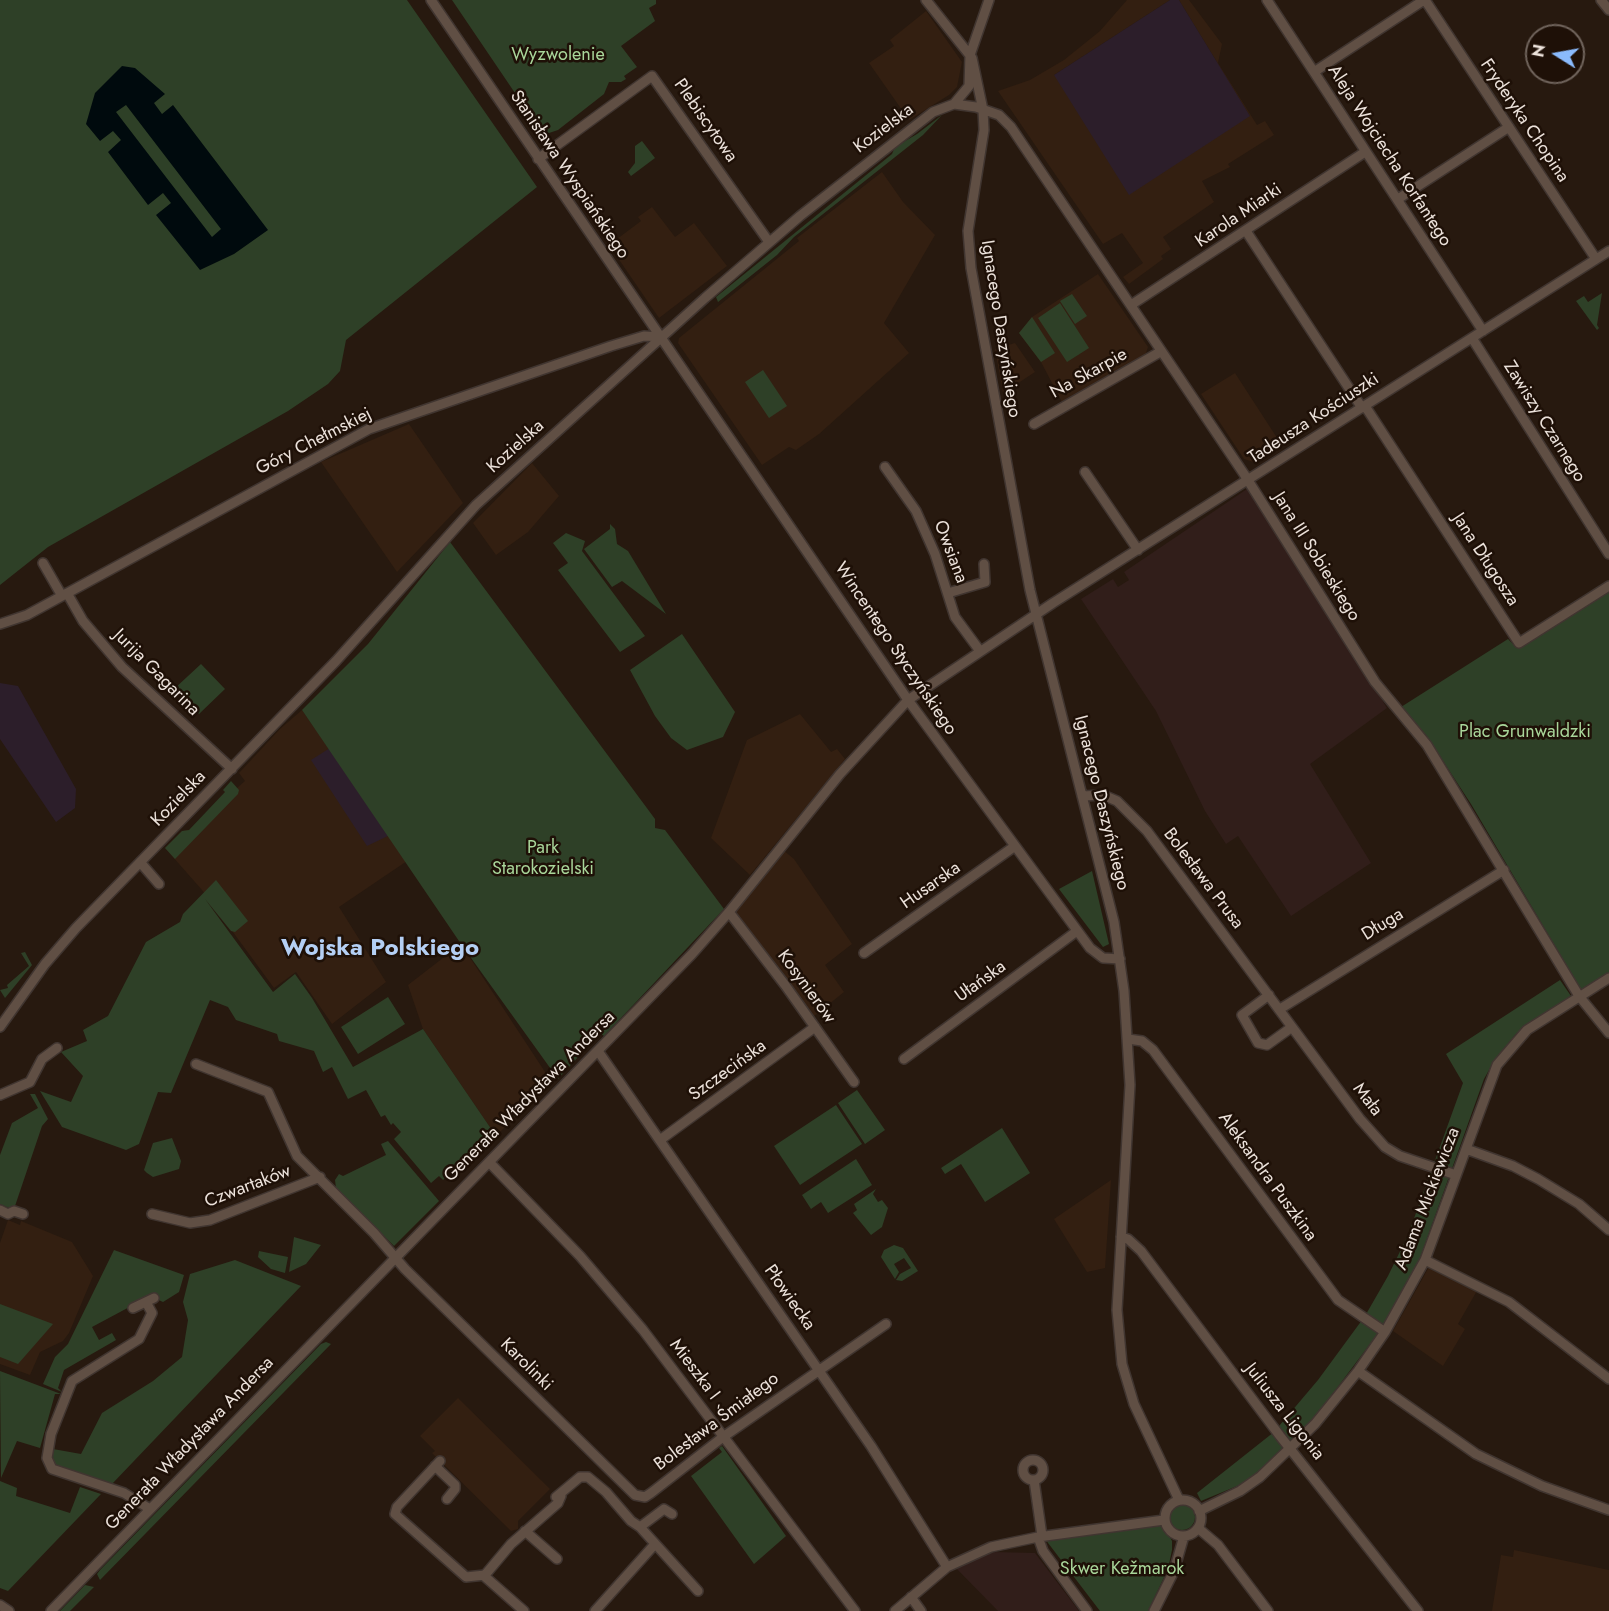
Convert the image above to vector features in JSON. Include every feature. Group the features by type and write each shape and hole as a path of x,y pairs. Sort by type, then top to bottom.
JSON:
{"street":[{"name":"Stanisława Wyspiańskiego","path":"431,0 622,284 662,337"},
{"path":"926,0 970,55"},
{"path":"983,110 954,104 969,86 970,55 989,0"},
{"name":"Aleja Wojciecha Korfantego","path":"1267,0 1483,331"},
{"path":"1314,72 1424,0"},
{"name":"Fryderyka Chopina","path":"1424,0 1596,259"},
{"path":"1601,0 1609,10"},
{"name":"Ignacego Daszyńskiego","path":"970,55 983,110 984,130 969,221 969,252 1036,614 1114,922 1120,959 1128,1039 1130,1106 1117,1310 1124,1373 1138,1415 1179,1500"},
{"name":"Plebiscytowa","path":"538,159 652,76 769,242"},
{"name":"Kozielska","path":"0,1027 61,945 360,637 470,512 769,242 836,186 933,112 954,104"},
{"name":"Jana III Sobieskiego","path":"983,110 1007,122 1248,480 1375,682 1427,745 1579,996 1609,1033"},
{"path":"1398,198 1509,127"},
{"name":"Karola Miarki","path":"1131,305 1365,152"},
{"path":"1246,231 1363,407"},
{"name":"Tadeusza Kościuszki","path":"1036,614 1609,251"},
{"name":"Góry Chełmskiej","path":"0,624 27,615 369,429 611,346 644,336 662,337"},
{"name":"Wincentego Styczyńskiego","path":"662,337 908,700 1077,931 1097,955 1120,959"},
{"name":"Zawiszy Czarnego","path":"1472,338 1609,554"},
{"name":"Na Skarpie","path":"1034,424 1160,352"},
{"name":"Jana Długosza","path":"1363,407 1519,643 1609,586"},
{"name":"Owsiana","path":"885,467 916,512 935,554 955,617 980,651"},
{"path":"1085,472 1138,550"},
{"name":"Jurija Gagarina","path":"43,562 83,621 122,667 232,769"},
{"path":"948,593 985,582 984,564"},
{"name":"Generała Władysława Andersa","path":"51,1611 598,1052 729,912 828,787 908,700 1036,614"},
{"name":"Bolesława Prusa","path":"1082,796 1110,797 1129,810 1280,1009"},
{"name":"Husarska","path":"864,953 1015,846"},
{"path":"140,862 159,884"},
{"name":"Długa","path":"1280,1009 1504,870"},
{"name":"Kosynierów","path":"729,912 854,1082"},
{"name":"Ułańska","path":"904,1059 1077,931"},
{"name":"Adama Mickiewicza","path":"1199,1510 1240,1491 1291,1449 1315,1424 1358,1371 1385,1332 1425,1260 1490,1081 1507,1051 1527,1030 1609,978"},
{"path":"1269,995 1242,1017 1258,1043 1267,1045 1292,1027"},
{"name":"Mała","path":"1280,1009 1385,1147 1400,1156 1456,1175"},
{"name":"Szczecińska","path":"660,1140 815,1027"},
{"name":"Aleksandra Puszkina","path":"1128,1039 1143,1041 1153,1050 1338,1299 1385,1332"},
{"path":"0,1095 30,1082 42,1059 57,1048"},
{"name":"Płowiecka","path":"598,1052 871,1446 947,1567"},
{"name":"Czwartaków","path":"196,1064 268,1092 297,1156 320,1177 396,1258"},
{"path":"1466,1149 1513,1166 1538,1179 1578,1204 1609,1230"},
{"name":"Mieszka I","path":"489,1162 610,1291 662,1354 855,1611"},
{"name":"Czwartaków","path":"152,1214 190,1223 210,1220 320,1177"},
{"path":"0,1210 8,1214 14,1211 23,1214"},
{"path":"367,1241 374,1233"},
{"name":"Juliusza Ligonia","path":"1121,1237 1128,1239 1141,1251 1291,1449 1418,1611"},
{"name":"Karolinki","path":"396,1258 635,1495"},
{"path":"1425,1260 1503,1298 1609,1379"},
{"path":"133,1308 150,1300 152,1313 139,1339 72,1381 51,1434 46,1458 52,1468 123,1493 150,1509"},
{"name":"Bolesława Śmiałego","path":"635,1495 645,1497 651,1493 723,1437 886,1324"},
{"path":"1358,1371 1470,1450 1542,1486 1609,1510"},
{"path":"447,1499 455,1489 455,1485 438,1464 397,1507 395,1514 466,1578 483,1575 551,1507 555,1499 580,1477 588,1477 627,1514 628,1518 638,1525 698,1591"},
{"path":"600,1487 613,1473"},
{"path":"1034,1480 1043,1551 1087,1611"},
{"path":"1179,1500 1191,1502 1199,1510 1198,1528 1184,1536 1172,1533 1164,1520 1167,1509 1179,1500"},
{"path":"638,1525 664,1509 672,1514"},
{"path":"895,1611 947,1567 991,1547 1040,1536 1164,1520"},
{"path":"1198,1528 1218,1545 1268,1611"},
{"path":"525,1531 557,1559"},
{"path":"1154,1611 1174,1571 1184,1536"},
{"path":"595,1611 655,1544"},
{"path":"483,1575 524,1611"},
{"path":"910,1597 921,1611"},
{"path":"0,1605 9,1611"}],"shaded area":[{"path":"1127,0 1170,0 1054,75 1250,116 1179,0 1189,0 1222,44 1218,63 1257,125 1265,121 1274,135 1228,164 1230,167 1202,181 1214,202 1163,237 1171,249 1161,256 1163,259 1129,284 1123,277 1143,263 1122,233 1103,244 998,91 1030,80 1064,60 1100,31"},
{"path":"1170,0 1179,0 1250,116 1129,195 1054,75"},
{"path":"926,11 962,62 957,87 949,95 909,120 869,63 894,46 890,40"},
{"path":"122,66 135,68 165,94 154,103 162,114 173,105 268,230 234,254 200,270 156,215 171,203 163,193 148,205 108,152 121,140 113,131 100,141 86,124 95,93","holes":["126,105 221,229 212,237 116,112"]},
{"path":"882,172 903,202 935,235 884,323 909,353 819,434 796,450 789,447 762,465 678,343 679,338 799,241 797,238"},
{"path":"652,207 675,237 694,223 727,266 659,318 609,245 641,221 638,217"},
{"path":"1098,274 1148,347 1145,356 1062,402 1041,362 1019,333 1032,317"},
{"path":"1015,343 1035,372 1003,393 995,349"},
{"path":"1235,373 1281,444 1253,462 1244,459 1201,394"},
{"path":"409,424 463,503 397,572 321,462"},
{"path":"532,463 559,496 528,532 496,555 473,523"},
{"path":"1250,487 1387,708 1310,764 1371,863 1291,916 1238,836 1226,844 1205,811 1156,711 1081,599 1113,579 1118,587 1129,580 1124,572"},
{"path":"0,683 18,686 76,789 75,808 56,822 0,739"},
{"path":"302,710 407,861 339,907 386,982 332,1024 296,972 274,988 202,890 165,848 182,831 189,830 245,781 239,773 280,729"},
{"path":"800,714 831,752 837,749 845,759 750,875 711,838 747,740"},
{"path":"330,748 390,835 367,846 311,760"},
{"path":"783,850 794,859 852,944 825,965 844,992 813,1017 735,910"},
{"path":"461,944 551,1081 496,1136 423,1029 408,985"},
{"path":"1111,1180 1105,1268 1087,1272 1054,1219"},
{"path":"8,1220 20,1225 21,1221 72,1242 93,1276 69,1333 63,1341 40,1352 30,1375 0,1364 0,1243"},
{"path":"1429,1267 1478,1289 1458,1324 1465,1329 1443,1366 1393,1331"},
{"path":"458,1398 550,1489 518,1521 518,1529 511,1531 432,1453 435,1451 420,1436"},
{"path":"1514,1550 1609,1570 1609,1611 1492,1611 1501,1555 1513,1557"},
{"path":"994,1552 1035,1553 1079,1611 998,1611 955,1567"}],"green space":[{"path":"0,0 407,0 537,187 346,340 340,371 328,384 288,411 48,547 0,585"},
{"name":"Wyzwolenie","path":"452,0 656,0 656,4 649,8 655,21 621,46 637,67 624,76 626,79 621,82 609,82 604,94 558,130 546,134 538,127"},
{"path":"942,115 923,135 794,237 777,255 718,302 716,297 892,154 895,147"},
{"path":"642,141 655,158 631,176 628,172 635,163 635,146"},
{"path":"1602,293 1597,330 1576,301 1584,296 1588,302"},
{"path":"1072,294 1087,316 1075,324 1060,301"},
{"path":"1060,303 1089,348 1067,362 1038,318"},
{"path":"1032,317 1055,353 1041,362 1019,333"},
{"path":"763,370 787,406 769,418 745,382"},
{"path":"610,524 615,529 617,544 628,551 666,614 622,581 612,587 584,549 610,529"},
{"path":"566,533 585,541 582,551 645,636 620,652 558,570 568,563 553,543"},
{"name":"Park Starokozielski","path":"450,542 655,819 655,828 665,830 724,909 604,1036 600,1033 558,1079 461,944 302,710 368,644"},
{"name":"Plac Grunwaldzki","path":"1609,592 1609,973 1581,990 1471,804 1426,735 1401,707 1508,639 1517,648"},
{"path":"682,634 735,712 723,737 687,750 671,738 655,716 630,670"},
{"path":"201,664 225,689 199,714 174,689"},
{"path":"231,781 239,790 238,794 175,859 165,848 182,831 189,830 225,792 223,790"},
{"path":"1092,871 1109,944 1103,947 1059,889"},
{"path":"216,880 248,921 235,932 231,931 205,899 273,992 295,974 353,1067 423,1029 496,1136 451,1182 446,1177 443,1180 439,1176 431,1183 394,1139 401,1132 393,1123 391,1125 385,1115 381,1117 366,1090 348,1099 332,1067 323,1072 314,1051 279,1041 277,1034 236,1020 228,1007 210,1000 171,1093 158,1092 139,1144 126,1150 62,1127 40,1091 71,1102 83,1076 61,1052 87,1041 83,1030 108,1016 146,942 180,922 183,914"},
{"path":"25,952 32,965 5,998 0,990 8,988 7,985 29,966 21,953"},
{"path":"1560,980 1571,996 1516,1034 1494,1061 1484,1079 1420,1258 1379,1332 1310,1424 1259,1472 1242,1484 1201,1501 1197,1493 1274,1432 1318,1380 1365,1316 1388,1276 1408,1235 1463,1083 1446,1054"},
{"path":"388,997 405,1024 358,1054 341,1027"},
{"path":"537,1083 548,1084 507,1124 504,1121"},
{"path":"857,1090 885,1130 865,1144 838,1103"},
{"path":"30,1094 35,1094 48,1119 42,1126 15,1206 9,1208 0,1204 0,1155 12,1123 38,1108"},
{"path":"836,1105 862,1144 800,1185 774,1146"},
{"path":"1002,1128 1030,1173 985,1202 961,1164 945,1174 941,1168"},
{"path":"172,1138 181,1161 179,1169 153,1177 144,1170 153,1143"},
{"path":"388,1141 439,1201 394,1246 336,1188 335,1180 339,1174 343,1176 386,1155 381,1144"},
{"path":"856,1159 872,1185 828,1213 821,1202 811,1209 802,1195"},
{"path":"876,1189 873,1194 878,1202 882,1200 888,1208 882,1227 871,1235 853,1213 857,1210 854,1204"},
{"path":"294,1237 321,1245 306,1264 289,1272"},
{"path":"894,1245 903,1248 918,1271 902,1281 896,1280 900,1274 911,1268 904,1258 894,1264 899,1272 895,1279 881,1257 884,1250"},
{"path":"114,1250 184,1275 179,1292 163,1302 150,1296 92,1327 99,1340 112,1333 116,1340 64,1370 58,1388 62,1392 43,1384 55,1357 68,1344"},
{"path":"259,1251 288,1257 285,1273 271,1269 258,1257"},
{"path":"235,1260 301,1286 112,1484 90,1482 50,1466 53,1449 81,1454 102,1413 153,1381 182,1357 188,1320 183,1302 190,1274"},
{"path":"0,1304 53,1324 18,1364 0,1357"},
{"path":"326,1342 331,1344 100,1580 97,1574 100,1570 321,1344"},
{"path":"0,1371 61,1394 55,1394 40,1448 17,1441 1,1478"},
{"path":"722,1446 786,1536 754,1564 691,1476 722,1452 719,1448"},
{"path":"0,1481 17,1488 16,1496 70,1513 80,1487 101,1494 8,1591 0,1588"},
{"path":"1182,1504 1191,1508 1195,1517 1191,1526 1182,1530 1173,1526 1169,1517 1173,1508"},
{"name":"Skwer Kežmarok","path":"1163,1524 1172,1541 1172,1550 1168,1569 1148,1611 1100,1611 1045,1539"},
{"path":"85,1585 94,1587 70,1611 60,1611"}],"district":[{"name":"Wojska Polskiego","path":"380,949"}]}
